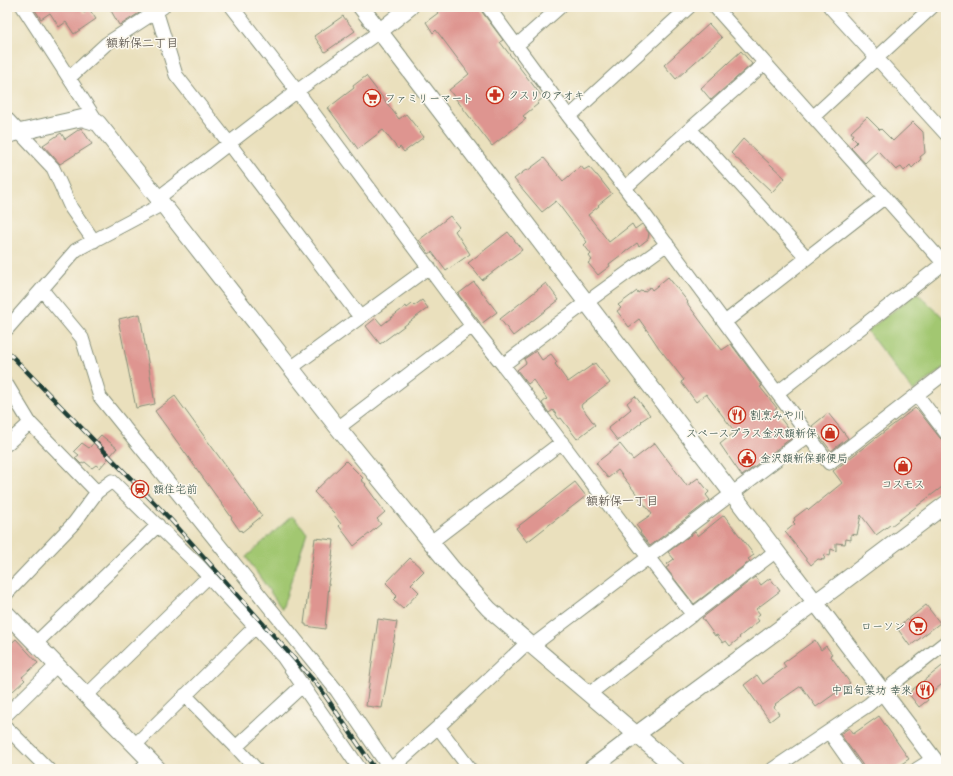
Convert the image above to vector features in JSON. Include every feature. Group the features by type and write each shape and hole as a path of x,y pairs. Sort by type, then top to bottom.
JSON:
{"street":[{"path":"23,7 98,123 338,428 451,567 489,609 677,769"},
{"path":"232,7 298,91 472,326 504,365 693,615"},
{"path":"361,7 816,602 937,764 917,769"},
{"path":"7,329 76,250 157,207 158,198 410,7"},
{"path":"488,7 569,117 667,244 829,463 946,372"},
{"path":"516,46 560,7"},
{"path":"569,117 690,7"},
{"path":"715,7 945,265 777,393"},
{"path":"830,7 946,134"},
{"path":"813,117 932,7"},
{"path":"69,78 106,44 158,9 176,75 360,317"},
{"path":"625,188 765,63"},
{"path":"13,134 82,118 98,123"},
{"path":"7,119 13,134 53,168 71,208 94,241"},
{"path":"690,129 807,258"},
{"path":"725,322 884,197"},
{"path":"504,365 586,302 667,244"},
{"path":"291,368 429,267"},
{"path":"42,290 82,338 100,397 337,691 390,769 530,644 809,435"},
{"path":"338,428 472,326"},
{"path":"7,384 30,423 97,492"},
{"path":"917,395 946,433"},
{"path":"7,444 30,423"},
{"path":"431,542 562,442"},
{"path":"7,593 74,523 97,492 112,481 209,576 283,657 360,769"},
{"path":"591,769 946,504"},
{"path":"36,643 158,525"},
{"path":"589,694 776,551"},
{"path":"87,695 209,576"},
{"path":"7,614 135,745 150,766"},
{"path":"135,745 255,627"},
{"path":"772,769 868,705 946,642"},
{"path":"7,714 57,665"},
{"path":"236,748 303,685"},
{"path":"185,695 256,769"},
{"path":"438,727 470,769"},
{"path":"7,728 47,769"},
{"path":"829,732 854,769"}],"shaded area":[{"name":"スペースプラス金沢額新保","path":"830,411 851,439 835,452 828,451 810,427"}],"green space":[{"path":"917,293 946,320 946,366 913,391 867,331"},
{"path":"292,516 307,532 282,609 246,557"}],"building":[{"path":"33,7 80,7 84,13 89,9 96,19 74,34 66,22 59,27 50,13 41,19"},
{"path":"109,7 147,7 147,8 119,25"},
{"path":"434,7 480,7 482,12 503,40 500,42 543,98 523,116 526,119 492,146 449,90 469,74 436,30 433,33 426,22 438,13"},
{"path":"343,16 355,31 325,52 314,36"},
{"path":"709,24 722,38 676,79 664,65"},
{"path":"741,51 752,64 711,100 701,88"},
{"path":"366,76 399,119 406,114 424,137 404,152 400,147 398,149 383,130 358,149 328,108 354,88 353,86"},
{"path":"867,117 893,141 913,122 923,132 925,153 920,157 921,159 912,168 910,165 904,171 901,167 896,170 878,151 865,163 851,148 857,142 851,136 853,135 851,132"},
{"path":"81,128 92,144 60,164 43,145 61,133 65,139"},
{"path":"743,139 785,178 772,192 731,153"},
{"path":"544,158 563,181 581,166 584,170 589,167 612,194 588,215 609,242 632,224 635,229 642,224 649,233 648,239 639,246 637,243 609,264 610,266 598,275 588,263 592,260 589,256 591,254 584,245 587,242 556,201 542,212 514,179"},
{"path":"450,216 459,227 455,231 470,254 446,271 432,252 429,254 419,240"},
{"path":"508,232 522,250 482,280 468,263"},
{"path":"668,277 688,302 687,303 722,350 731,344 762,386 760,387 777,408 774,410 794,436 742,476 720,444 735,432 706,394 696,402 681,382 684,380 639,319 629,327 617,311 621,308 618,305 637,291 638,293 642,290 644,292 650,287 652,290"},
{"path":"474,282 497,312 481,324 458,294"},
{"path":"546,283 559,300 513,336 500,319"},
{"path":"422,300 428,308 380,344 366,326 376,318 382,325 406,306 407,308 412,304 414,306"},
{"path":"140,314 155,404 136,408 119,319"},
{"path":"536,351 542,360 551,354 557,362 555,364 568,382 595,363 610,383 582,404 581,406 595,425 577,439 553,410 549,413 543,405 542,403 547,399 533,380 528,384 517,370 526,363 524,359"},
{"path":"175,396 262,516 242,532 155,411"},
{"path":"635,396 650,415 618,441 608,428 631,409 627,403"},
{"path":"915,408 946,443 946,484 891,526 890,525 876,535 861,515 857,535 851,534 851,540 846,539 845,544 836,543 836,551 831,549 830,556 825,554 824,560 818,559 811,565 785,532 795,524 793,522 795,520 794,518 807,508 809,510 842,483 833,471"},
{"name":"スペースプラス金沢額新保","path":"828,413 848,438 831,451 812,426"},
{"path":"101,435 117,448 100,468 96,465 92,468 85,462 81,464 75,458 79,455 74,451 82,443 89,448"},
{"path":"655,443 687,486 698,478 709,492 706,495 710,500 650,546 636,525 652,514 618,470 608,478 596,463 620,444 633,460"},
{"path":"346,461 363,478 361,480 366,484 365,485 385,512 377,519 381,524 354,546 339,526 341,524 334,515 335,514 314,492"},
{"path":"575,482 586,496 527,542 516,528"},
{"path":"724,515 754,555 748,559 750,561 694,604 666,568 669,566 667,564 674,559 668,552 695,532 698,536"},
{"path":"315,538 334,540 328,584 325,629 306,626 306,624 304,624"},
{"path":"410,558 424,571 411,584 419,592 403,609 393,600 397,596 386,583"},
{"path":"755,577 761,585 770,578 780,591 756,609 760,614 756,617 759,621 730,646 726,641 723,643 717,635 715,636 702,618"},
{"name":"ローソン","path":"926,605 940,623 910,646 897,628"},
{"path":"378,619 397,622 382,708 366,706"},
{"path":"16,639 38,663 22,677 25,680 13,691 7,683 7,647"},
{"path":"815,640 821,650 826,646 832,654 830,655 850,683 816,707 801,686 775,704 776,705 774,707 779,714 770,721 744,685 757,675 763,684 786,667 783,663"},
{"path":"946,663 946,681 926,697 928,700 919,707 908,693"},
{"path":"879,716 909,759 894,769 863,769 862,764 840,734 849,728 853,734"}],"railway":[{"path":"7,351 171,520 320,688 375,769"}],"place":[{"name":"クスリのアオキ","path":"495,95"},
{"name":"ファミリーマート","path":"372,98"},
{"name":"割烹みや川","path":"737,415"},
{"name":"スペースプラス金沢額新保","path":"830,433"},
{"name":"金沢額新保郵便局","path":"747,458"},
{"name":"コスモス","path":"903,466"},
{"name":"額住宅前","path":"140,489"},
{"name":"ローソン","path":"918,626"},
{"name":"中国旬菜坊 幸來","path":"925,690"}],"district":[{"name":"額新保二丁目","path":"142,43"},
{"name":"額新保一丁目","path":"622,501"}]}
